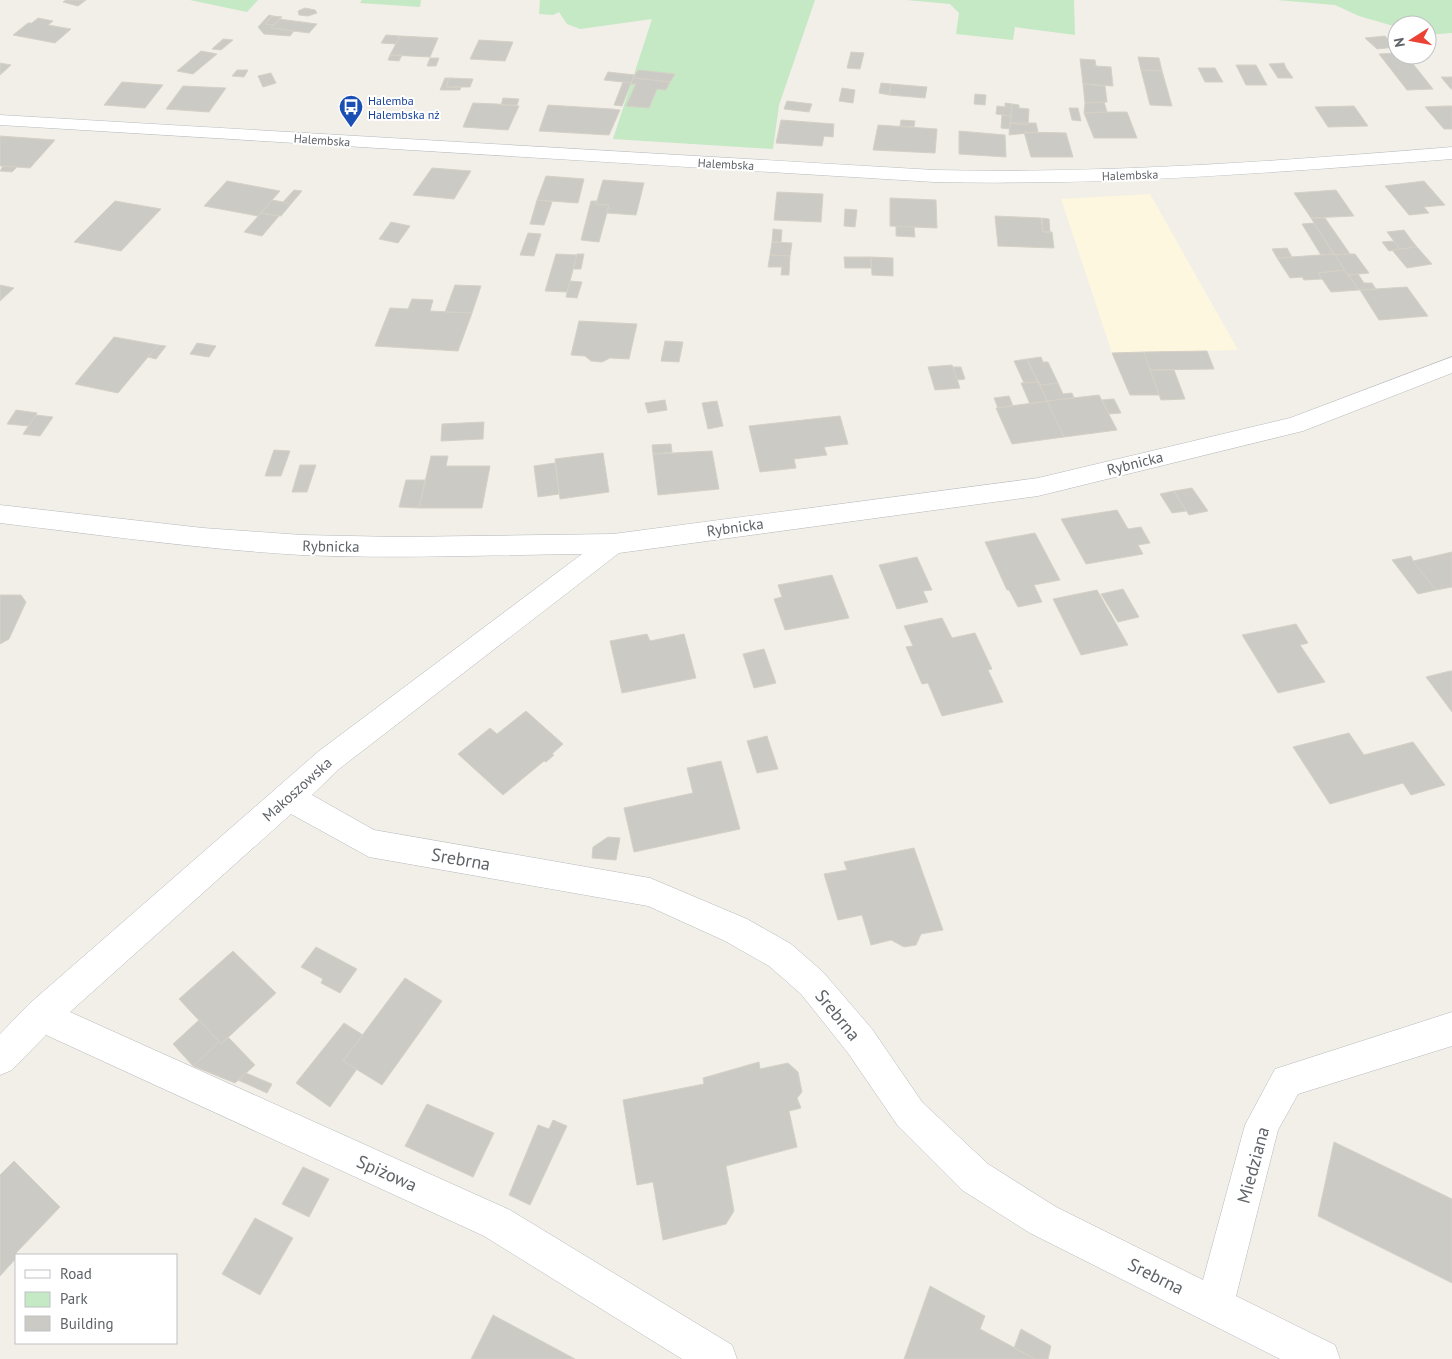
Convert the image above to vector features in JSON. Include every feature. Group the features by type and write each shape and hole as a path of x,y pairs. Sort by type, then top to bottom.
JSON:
{"street":[{"name":"Halembska","path":"0,120 934,176 1024,178 1264,168 1452,153"},
{"name":"Rybnicka","path":"0,514 203,538 302,545 407,547 613,544 1038,486 1295,425 1452,365"},
{"name":"Makoszowska","path":"0,1058 41,1016 289,797 328,760 613,544"},
{"name":"Srebrna","path":"289,797 369,843 650,892 736,930 780,955 812,983 860,1041 910,1114 975,1177 1043,1220 1321,1359"},
{"name":"Spiżowa","path":"41,1016 497,1223 718,1359"},
{"name":"Miedziana","path":"1216,1305 1249,1182 1262,1125 1287,1081 1452,1029"}],"shaded area":[{"path":"1150,194 1238,350 1112,353 1061,199"}],"green space":[{"path":"190,0 258,0 247,12"},
{"path":"362,0 421,0 420,7 360,3"},
{"path":"540,0 815,0 779,105 773,149 613,139 652,19 580,29 567,24 559,12 553,15 539,14"},
{"path":"906,0 1074,0 1075,35 1015,27 1013,40 956,34 959,13 950,4"},
{"path":"1277,0 1452,0 1452,33 1437,34 1437,15 1387,15 1387,24 1359,16 1335,5"}],"building":[{"path":"66,0 86,0 78,6 63,2"},
{"path":"305,8 315,10 317,13 308,16 299,15 298,11"},
{"path":"269,15 273,16 265,24 274,25 271,28 294,31 290,36 264,34 258,27"},
{"path":"272,16 282,17 274,25 265,24"},
{"path":"38,18 53,21 48,25 71,29 55,43 13,35"},
{"path":"279,19 317,24 309,33 271,28"},
{"path":"386,35 400,36 396,44 381,43"},
{"path":"400,36 438,38 430,57 390,55"},
{"path":"1385,36 1387,38 1387,48 1377,49 1365,38"},
{"path":"223,39 233,40 221,50 212,49"},
{"path":"479,40 513,42 505,61 470,59"},
{"path":"201,51 217,54 193,74 177,71"},
{"path":"851,52 864,53 860,69 847,68"},
{"path":"1379,54 1387,54 1387,64"},
{"path":"390,55 402,55 399,61 388,60"},
{"path":"1138,57 1159,58 1162,71 1141,70"},
{"path":"430,58 439,58 436,66 427,66"},
{"path":"1080,59 1095,60 1096,66 1111,67 1113,86 1083,84"},
{"path":"0,63 11,65 0,75"},
{"path":"1284,63 1293,78 1278,78 1269,64"},
{"path":"1236,65 1256,65 1267,85 1246,85"},
{"path":"1388,65 1414,65 1433,89 1407,90"},
{"path":"1198,68 1215,68 1223,82 1205,82"},
{"path":"237,70 248,70 244,77 232,76"},
{"path":"638,70 675,74 670,82 633,78"},
{"path":"1141,70 1162,71 1172,106 1150,105"},
{"path":"608,72 635,75 631,83 604,80"},
{"path":"271,73 276,83 263,87 258,76"},
{"path":"1441,77 1452,77 1452,89 1451,89"},
{"path":"445,78 449,78 446,87 461,87 460,90 440,90"},
{"path":"449,78 473,79 470,87 446,87"},
{"path":"633,78 670,82 666,90 657,89 649,108 626,106 636,84 631,84"},
{"path":"122,82 163,85 145,108 104,105"},
{"path":"623,82 631,83 622,106 614,105"},
{"path":"881,83 891,84 889,95 879,93"},
{"path":"891,84 927,87 925,98 889,95"},
{"path":"1083,84 1105,86 1107,102 1085,103"},
{"path":"183,86 226,88 209,112 166,109"},
{"path":"842,88 855,90 853,103 839,101"},
{"path":"975,94 986,95 985,105 974,104"},
{"path":"503,98 519,99 517,105 501,105"},
{"path":"787,101 812,104 809,112 784,109"},
{"path":"1104,102 1107,112 1084,113 1085,103"},
{"path":"473,103 519,106 508,130 463,127"},
{"path":"1005,103 1012,104 1011,116 996,114 997,106 1005,107"},
{"path":"1012,104 1019,105 1019,108 1029,109 1028,125 1010,123"},
{"path":"548,105 620,110 609,135 539,131"},
{"path":"1354,106 1368,126 1328,127 1315,107"},
{"path":"1452,106 1452,129 1444,129 1425,107"},
{"path":"1069,108 1078,108 1081,121 1072,120"},
{"path":"1127,112 1137,138 1094,138 1084,113"},
{"path":"1002,115 1011,116 1010,129 1001,128"},
{"path":"781,120 834,124 833,137 824,136 822,146 776,143"},
{"path":"901,120 915,121 914,127 900,126"},
{"path":"1010,123 1036,123 1038,132 1009,135"},
{"path":"878,125 937,129 935,153 873,150"},
{"path":"959,131 1005,135 1006,157 959,154"},
{"path":"1024,132 1066,133 1073,157 1031,157"},
{"path":"0,136 55,140 30,168 0,166"},
{"path":"3,166 17,167 12,172 0,171"},
{"path":"432,168 471,171 454,199 413,195"},
{"path":"546,176 584,179 578,203 537,200"},
{"path":"603,180 644,183 636,215 607,213 609,205 596,204"},
{"path":"227,181 280,191 258,216 204,206"},
{"path":"1424,181 1445,205 1424,207 1429,213 1409,215 1385,186"},
{"path":"294,190 302,191 291,204 283,202"},
{"path":"1336,190 1354,216 1311,218 1294,193"},
{"path":"777,192 823,194 821,222 774,220"},
{"path":"890,198 936,200 937,228 890,226"},
{"path":"272,200 291,204 281,216 261,213"},
{"path":"537,200 552,202 544,225 530,224"},
{"path":"115,201 161,209 121,251 74,242"},
{"path":"591,201 597,201 596,204 609,205 599,242 581,240"},
{"path":"845,209 857,210 855,227 844,226"},
{"path":"261,213 279,216 262,236 244,232"},
{"path":"995,216 1041,218 1043,232 1052,232 1054,248 998,246"},
{"path":"1042,218 1049,219 1050,232 1043,232"},
{"path":"1311,218 1325,218 1350,254 1335,255"},
{"path":"391,222 410,226 398,243 379,239"},
{"path":"1314,223 1334,254 1321,255 1302,224"},
{"path":"896,226 914,227 915,237 896,236"},
{"path":"773,229 782,230 781,242 772,242"},
{"path":"1404,230 1417,247 1400,249 1387,232"},
{"path":"528,233 541,234 534,256 520,255"},
{"path":"1394,241 1400,249 1389,251 1382,242"},
{"path":"772,242 792,243 790,256 770,255"},
{"path":"1417,247 1432,264 1407,268 1392,250"},
{"path":"1287,248 1292,257 1277,258 1272,249"},
{"path":"556,254 577,255 567,292 545,291"},
{"path":"577,254 584,254 581,269 573,269"},
{"path":"1334,254 1345,270 1318,273 1322,279 1304,280 1302,277 1290,278 1277,258"},
{"path":"1355,254 1369,273 1348,275 1335,255"},
{"path":"770,255 790,256 789,275 781,275 782,267 768,267"},
{"path":"844,257 871,257 871,268 845,268"},
{"path":"871,257 893,258 893,276 872,275"},
{"path":"1345,270 1359,290 1331,292 1318,273"},
{"path":"1358,274 1364,283 1372,283 1376,289 1359,290 1348,275"},
{"path":"570,281 582,282 577,298 566,297"},
{"path":"0,285 14,288 0,301"},
{"path":"455,285 481,286 472,313 445,312"},
{"path":"1407,287 1428,316 1379,320 1360,290"},
{"path":"412,299 433,300 430,311 472,313 458,351 375,346 390,308 408,309"},
{"path":"579,321 637,324 629,359 610,358 602,362 591,361 585,356 571,355"},
{"path":"114,337 158,345 118,393 75,384"},
{"path":"665,341 683,342 679,362 661,361"},
{"path":"197,343 216,346 209,357 190,354"},
{"path":"158,345 166,346 156,359 148,357"},
{"path":"1207,351 1214,369 1150,370 1144,352"},
{"path":"1144,352 1159,395 1130,395 1112,353"},
{"path":"1041,357 1043,362 1048,362 1058,383 1040,385 1027,359"},
{"path":"1027,359 1038,382 1024,383 1014,361"},
{"path":"952,365 960,388 935,390 928,367"},
{"path":"953,367 961,367 965,379 957,380"},
{"path":"1150,370 1174,370 1185,399 1161,400"},
{"path":"1038,382 1047,401 1030,404 1021,383"},
{"path":"1058,383 1063,394 1072,393 1074,398 1047,401 1040,385"},
{"path":"1099,395 1117,430 1064,437 1047,401"},
{"path":"1009,396 1013,406 998,408 994,398"},
{"path":"1114,399 1121,413 1109,414 1102,400"},
{"path":"665,400 667,410 648,413 645,403"},
{"path":"717,401 723,426 708,429 702,403"},
{"path":"1047,401 1064,437 1012,444 996,408"},
{"path":"16,410 37,413 29,426 7,424"},
{"path":"36,415 53,417 40,436 23,434"},
{"path":"840,416 848,444 824,447 827,455 794,459 796,468 760,472 749,426"},
{"path":"484,422 483,439 441,441 442,424"},
{"path":"671,444 672,452 653,454 652,445"},
{"path":"274,450 290,451 281,476 265,476"},
{"path":"712,451 719,489 658,495 653,454"},
{"path":"603,453 609,492 560,499 555,459"},
{"path":"431,456 448,456 446,466 490,466 482,508 419,508"},
{"path":"555,463 559,494 538,497 534,466"},
{"path":"300,465 316,465 307,492 292,492"},
{"path":"406,480 425,480 419,508 399,507"},
{"path":"1192,488 1208,511 1189,515 1174,491"},
{"path":"1174,491 1186,511 1172,513 1160,494"},
{"path":"1117,510 1128,529 1141,527 1150,543 1138,545 1143,554 1086,564 1061,519"},
{"path":"1035,533 1060,580 1034,585 1042,602 1018,607 1009,590 1007,590 985,542"},
{"path":"1452,552 1452,587 1436,590 1413,561"},
{"path":"1411,556 1436,590 1418,594 1392,560"},
{"path":"917,557 932,590 923,591 928,602 897,609 879,565"},
{"path":"832,575 849,618 785,630 774,599 782,597 778,585"},
{"path":"1123,589 1139,617 1118,622 1101,594"},
{"path":"1097,590 1128,645 1081,655 1053,599"},
{"path":"0,595 21,595 26,602 9,639 0,644"},
{"path":"942,618 952,638 975,633 992,669 988,670 1003,702 942,716 928,683 922,684 906,647 913,646 904,626"},
{"path":"1296,624 1308,643 1300,645 1325,682 1278,693 1242,635"},
{"path":"647,634 650,641 684,634 696,678 622,693 610,641"},
{"path":"764,649 776,683 754,688 743,654"},
{"path":"1452,671 1452,712 1426,677"},
{"path":"526,711 563,744 546,762 544,761 503,795 458,754 490,728 497,734"},
{"path":"1349,733 1364,755 1413,742 1445,785 1411,795 1403,783 1330,804 1293,747"},
{"path":"767,736 778,769 757,773 747,741"},
{"path":"721,761 740,829 634,852 624,808 693,793 687,768"},
{"path":"608,837 620,838 616,860 592,858 593,847"},
{"path":"914,848 943,930 921,934 916,945 904,947 891,940 871,945 862,915 838,920 824,874 847,870 844,862"},
{"path":"316,947 357,969 340,993 321,983 323,979 301,967"},
{"path":"233,951 276,993 221,1044 179,999"},
{"path":"405,978 442,1001 382,1085 343,1061"},
{"path":"199,1020 219,1042 193,1066 173,1044"},
{"path":"344,1023 363,1035 343,1061 357,1069 330,1107 296,1083"},
{"path":"228,1037 255,1065 235,1083 193,1066 219,1042 221,1044"},
{"path":"759,1062 760,1069 788,1063 798,1072 802,1092 797,1098 801,1108 789,1111 797,1147 726,1166 734,1211 726,1224 663,1240 653,1182 637,1185 623,1100 704,1084 703,1078"},
{"path":"246,1073 272,1084 267,1093 238,1080"},
{"path":"427,1104 494,1133 473,1177 405,1146"},
{"path":"553,1120 567,1126 530,1205 509,1195 538,1125 549,1129"},
{"path":"1334,1142 1452,1199 1452,1283 1318,1216"},
{"path":"14,1161 60,1207 16,1253 18,1254 15,1254 15,1259 0,1276 0,1175"},
{"path":"303,1167 329,1179 309,1217 282,1204"},
{"path":"255,1218 293,1238 260,1295 222,1274"},
{"path":"930,1286 985,1316 980,1329 1035,1359 904,1359"},
{"path":"493,1315 575,1359 471,1359"},
{"path":"1021,1329 1051,1346 1048,1359 1035,1359 1014,1348"}],"place":[{"name":"Halemba Halembska nż","path":"351,128"}]}
